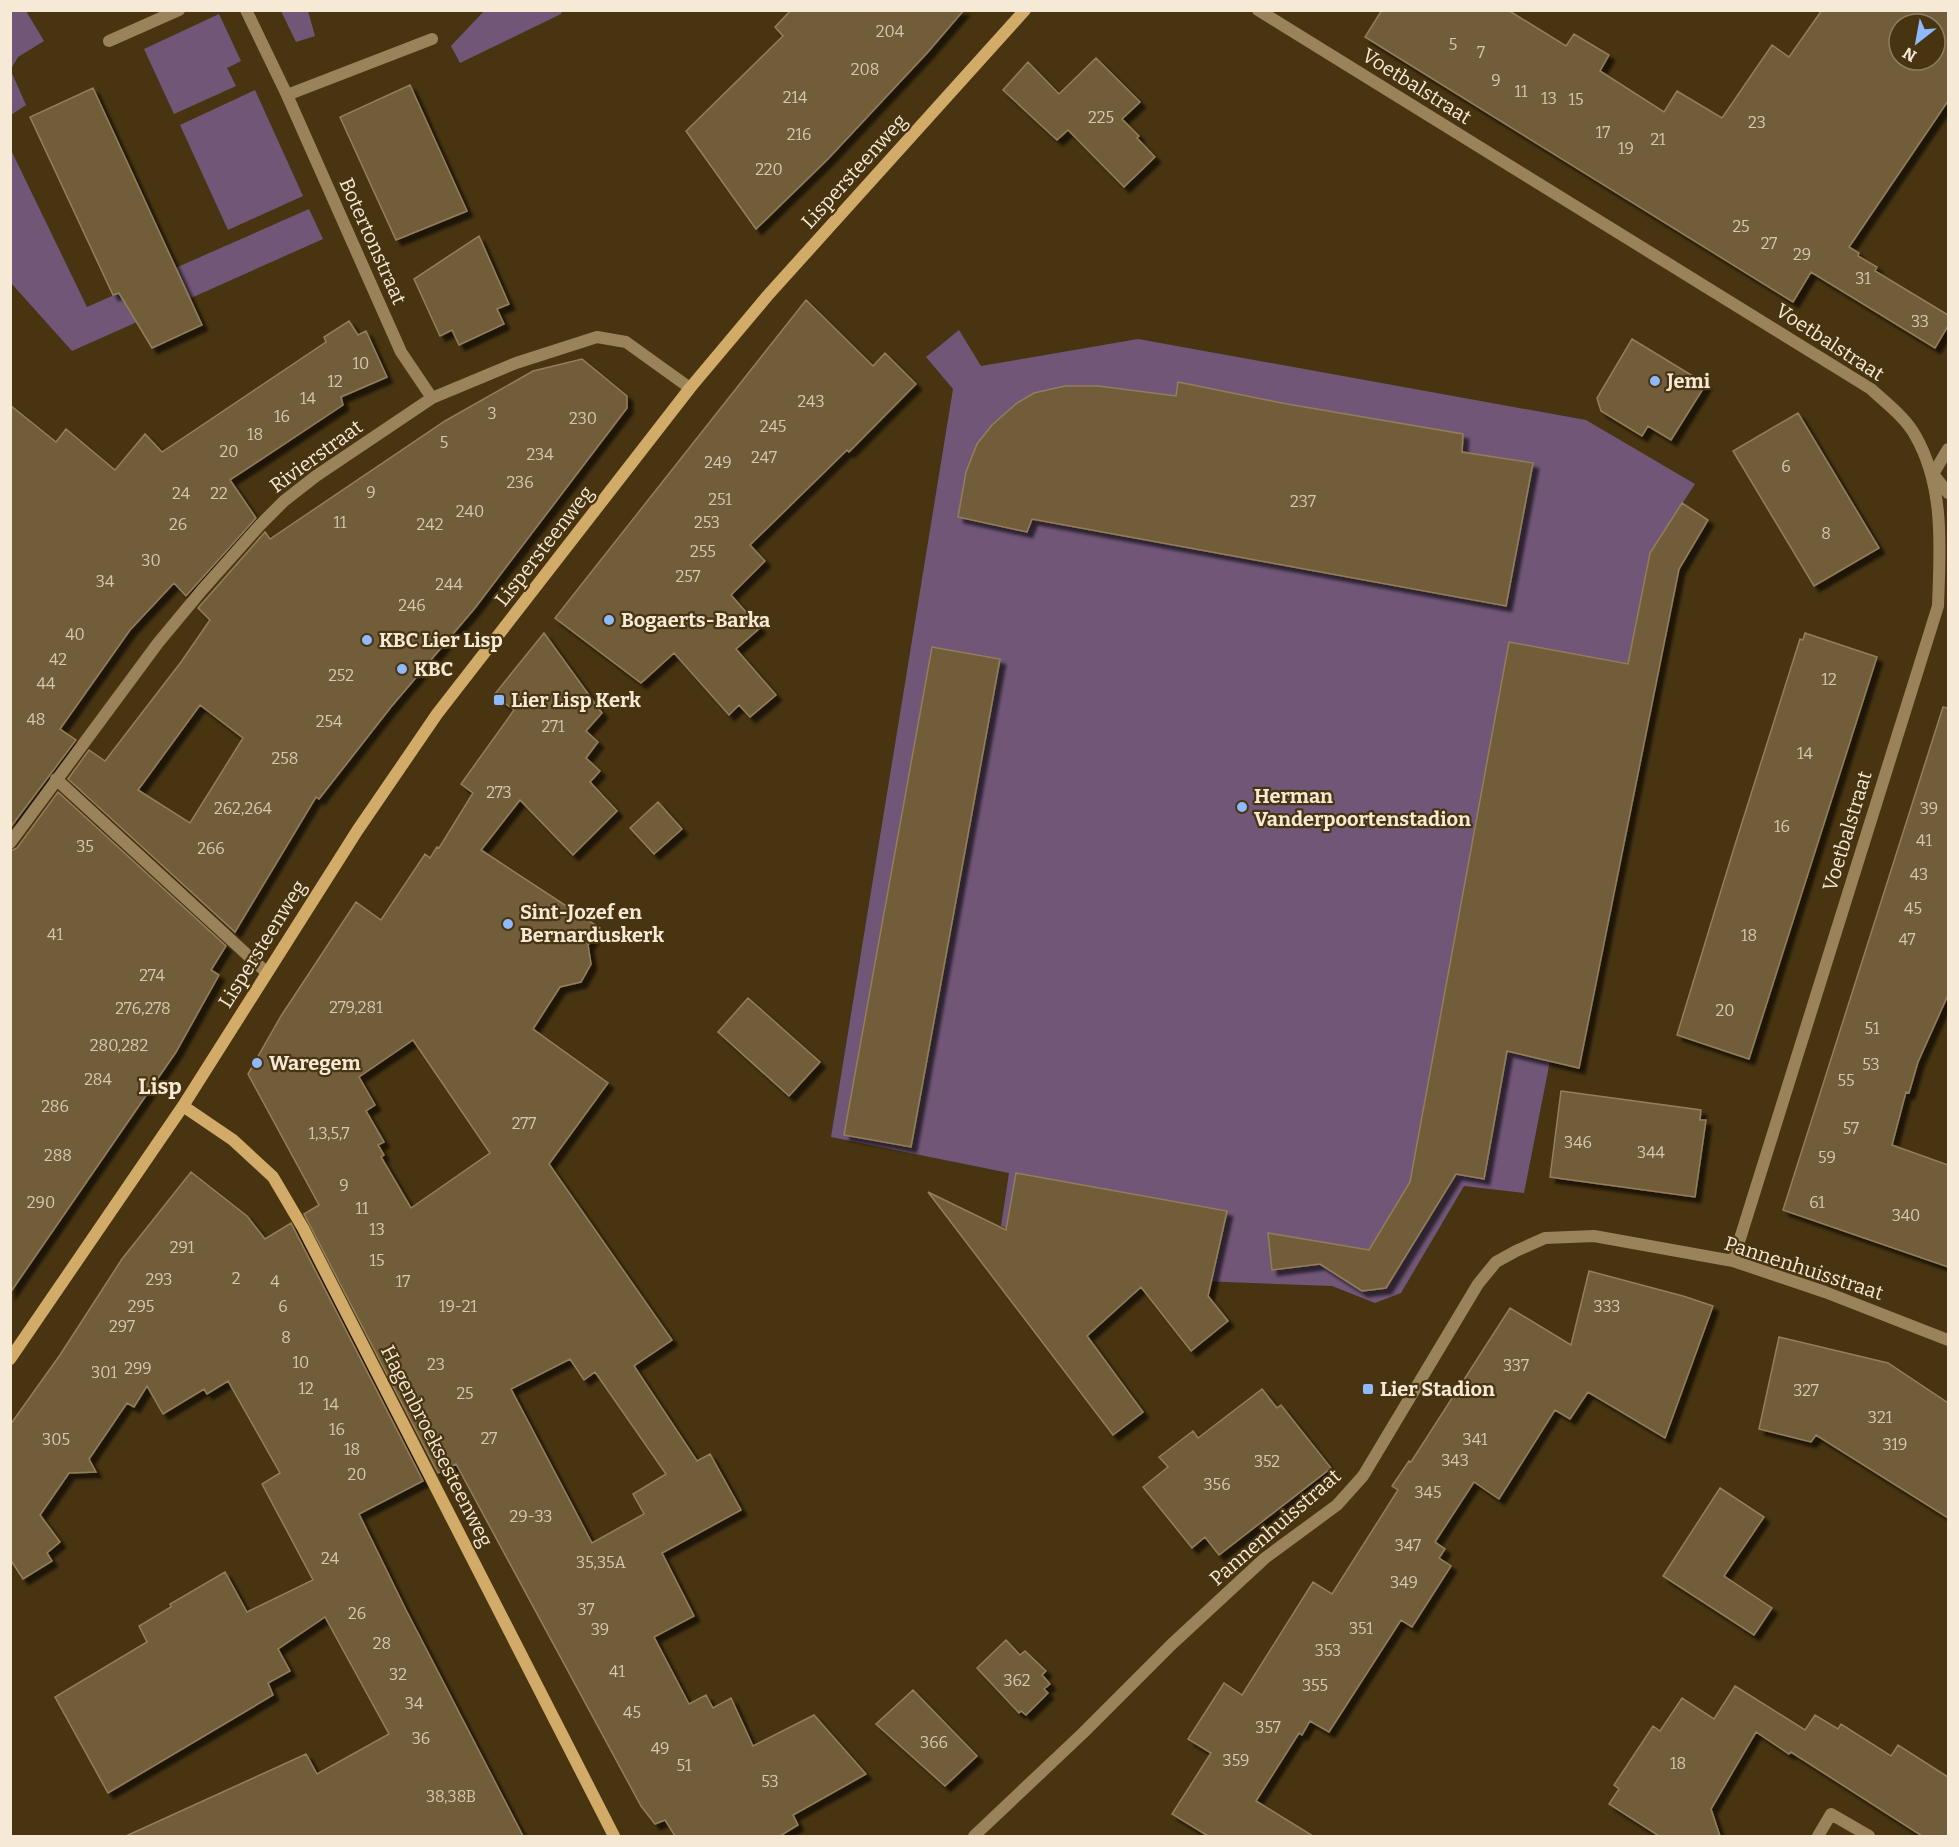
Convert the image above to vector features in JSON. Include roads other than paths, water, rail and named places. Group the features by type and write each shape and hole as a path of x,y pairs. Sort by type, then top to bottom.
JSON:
{"street":[{"path":"109,41 179,10"},
{"name":"Botertonstraat","path":"246,10 287,95 401,352 432,398"},
{"name":"Lispersteenweg","path":"10,1359 183,1106 357,831 437,714 690,388 769,294 1025,10"},
{"name":"Voetbalstraat","path":"1258,10 1871,389 1898,414 1915,434 1933,474 1940,538 1943,604 1733,1261"},
{"path":"287,95 432,39"},
{"name":"Rivierstraat","path":"10,843 158,643 260,525 316,476 432,398 516,363 597,337 626,342 690,388"},
{"path":"1948,449 1933,474 1948,493"},
{"path":"56,779 266,972"},
{"name":"Hagenbroeksesteenweg","path":"183,1106 233,1140 273,1178 297,1218 614,1836"},
{"name":"Pannenhuisstraat","path":"974,1836 1083,1733 1172,1644 1257,1566 1337,1505 1363,1476 1478,1284 1496,1262 1516,1251 1545,1238 1594,1236 1733,1261 1825,1292 1948,1340"},
{"path":"1818,1836 1831,1814 1869,1836"}],"place":[{"name":"Jemi","path":"1655,381"},
{"name":"Bogaerts-Barka","path":"609,620"},
{"name":"KBC Lier Lisp","path":"367,640"},
{"name":"KBC","path":"402,669"},
{"name":"Lier Lisp Kerk","path":"499,700"},
{"name":"Herman Vanderpoortenstadion","path":"1242,807"},
{"name":"Sint-Jozef en Bernarduskerk","path":"508,924"},
{"name":"Waregem","path":"257,1063"},
{"name":"Lier Stadion","path":"1368,1389"}],"district":[{"name":"Lisp","path":"160,1086"}]}
